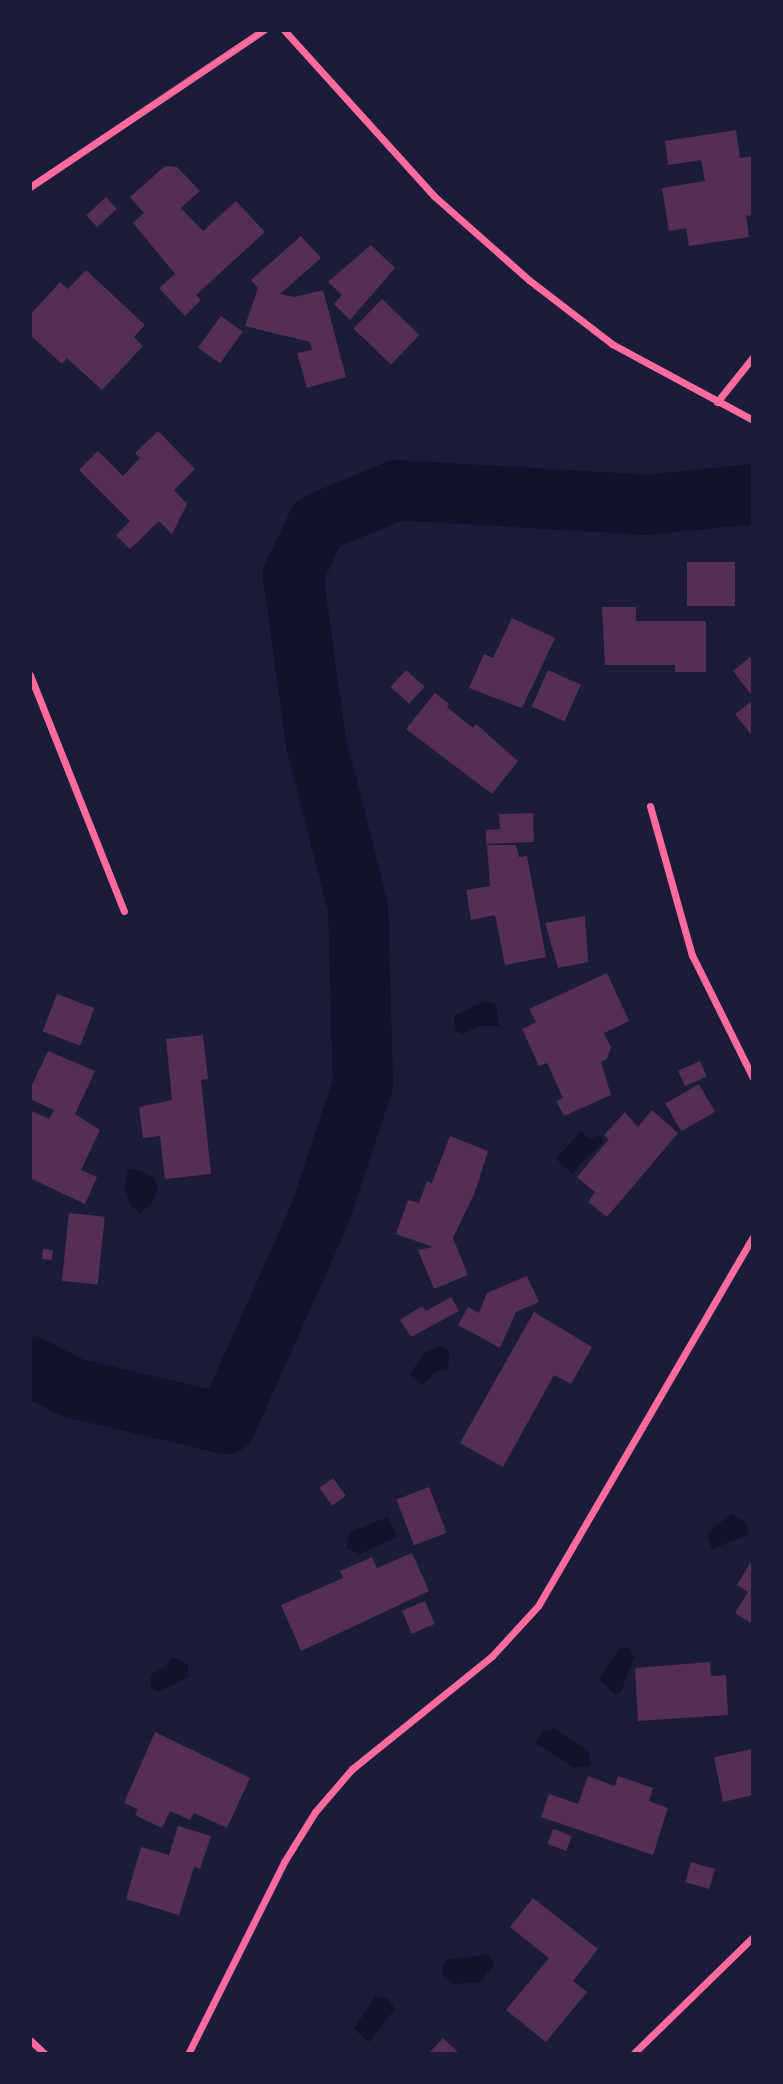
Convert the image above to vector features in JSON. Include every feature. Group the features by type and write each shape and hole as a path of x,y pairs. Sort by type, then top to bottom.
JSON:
{"street":[{"path":"30,187 264,30"},
{"path":"284,30 434,196 529,280 612,344 753,420"},
{"path":"717,402 753,356"},
{"path":"30,675 124,911"},
{"path":"649,806 692,955 753,1079"},
{"path":"188,2054 284,1862 315,1812 352,1769 492,1656 538,1606 753,1237"},
{"path":"633,2054 753,1937"},
{"path":"30,2040 45,2054"}],"shaded area":[{"path":"485,1001 496,1004 499,1026 480,1026 462,1034 455,1030 454,1016"},
{"path":"581,1131 589,1139 600,1135 603,1142 572,1173 556,1159"},
{"path":"136,1169 155,1178 157,1190 152,1203 140,1213 130,1205 125,1187 128,1170"},
{"path":"441,1345 449,1351 448,1369 435,1372 423,1385 410,1374 424,1353"},
{"path":"731,1514 745,1521 749,1534 712,1549 707,1533"},
{"path":"388,1517 397,1537 360,1554 346,1548 350,1532"},
{"path":"620,1648 630,1648 634,1657 621,1692 616,1695 599,1679"},
{"path":"172,1657 188,1665 189,1677 158,1692 151,1687 150,1675 165,1667"},
{"path":"553,1728 587,1750 591,1765 575,1768 535,1743 544,1729 550,1732"},
{"path":"488,1955 494,1963 481,1982 453,1984 443,1977 443,1964 448,1959"},
{"path":"375,1997 388,1999 395,2009 369,2042 354,2029"}],"building":[{"path":"736,130 740,158 753,156 753,215 746,216 749,237 689,246 686,228 669,231 662,188 705,181 701,160 668,165 665,141"},
{"path":"165,166 177,167 200,191 181,208 203,231 236,201 265,232 196,295 201,300 185,316 159,288 175,274 133,223 144,213 130,197"},
{"path":"106,197 117,209 97,227 86,215"},
{"path":"301,236 321,258 280,294 294,297 323,290 346,377 307,388 297,353 312,350 310,342 245,326 258,288 251,280"},
{"path":"371,245 395,268 350,320 334,304 342,295 328,282"},
{"path":"86,270 145,325 134,337 143,346 102,390 67,358 62,364 30,335 30,315 60,282 68,289"},
{"path":"382,299 419,335 391,365 354,328"},
{"path":"221,316 243,332 220,363 198,348"},
{"path":"158,431 195,469 174,490 187,504 172,534 159,521 130,549 116,535 130,521 79,470 98,451 123,476 140,458 135,453"},
{"path":"687,562 735,562 735,606 687,606"},
{"path":"602,607 636,607 636,621 706,621 706,672 675,672 675,665 605,665"},
{"path":"512,618 555,638 522,708 469,688 484,654 493,658"},
{"path":"753,655 753,697 733,671"},
{"path":"406,670 425,687 409,704 391,687"},
{"path":"548,670 581,685 565,721 532,707"},
{"path":"435,693 449,704 447,707 473,728 476,724 518,761 492,794 406,729"},
{"path":"753,700 753,737 735,714"},
{"path":"533,813 534,842 486,844 486,830 500,829 499,814"},
{"path":"487,845 516,845 519,857 527,856 546,957 505,965 495,915 471,920 466,890 490,886"},
{"path":"585,916 588,962 558,968 545,923"},
{"path":"607,973 629,1021 604,1033 611,1047 607,1059 601,1062 611,1095 564,1116 556,1101 563,1098 547,1063 539,1066 522,1029 536,1022 529,1009"},
{"path":"57,994 94,1008 80,1046 43,1031"},
{"path":"203,1035 208,1079 201,1080 211,1174 165,1179 160,1136 143,1138 139,1107 172,1100 166,1039"},
{"path":"48,1051 95,1071 75,1114 100,1130 81,1170 97,1177 85,1204 30,1178 30,1110 49,1119 54,1110 30,1099 30,1089"},
{"path":"700,1061 707,1077 685,1086 678,1071"},
{"path":"699,1084 715,1112 681,1131 665,1104"},
{"path":"652,1110 678,1133 607,1217 588,1202 595,1192 577,1177 609,1139 604,1135 625,1112 638,1127"},
{"path":"450,1136 488,1151 475,1192 453,1238 468,1275 434,1289 418,1250 433,1247 396,1234 408,1200 419,1203 427,1181 432,1183"},
{"path":"69,1213 105,1217 98,1284 62,1281"},
{"path":"43,1249 53,1250 52,1260 42,1259"},
{"path":"527,1276 539,1302 516,1312 500,1348 458,1325 468,1307 479,1313 487,1293"},
{"path":"451,1297 459,1311 411,1337 400,1320 422,1306 426,1311"},
{"path":"534,1312 592,1347 571,1384 554,1375 503,1467 460,1443"},
{"path":"333,1478 346,1496 332,1506 319,1488"},
{"path":"429,1487 447,1533 414,1545 396,1500"},
{"path":"412,1553 429,1591 301,1651 281,1605 343,1578 340,1571 372,1557 377,1568"},
{"path":"753,1558 753,1624 735,1613 748,1592 737,1585"},
{"path":"425,1601 435,1624 412,1634 402,1611"},
{"path":"710,1662 711,1676 726,1675 728,1715 638,1721 635,1668"},
{"path":"155,1732 250,1778 227,1828 194,1813 190,1820 170,1811 162,1828 135,1815 138,1809 124,1803"},
{"path":"753,1749 753,1795 723,1802 714,1757"},
{"path":"588,1776 615,1786 618,1776 653,1788 649,1801 668,1808 653,1855 541,1817 549,1794 578,1804"},
{"path":"178,1826 211,1836 200,1869 194,1867 179,1915 126,1899 141,1847 169,1855"},
{"path":"553,1829 572,1836 566,1851 548,1844"},
{"path":"691,1862 715,1869 709,1889 685,1882"},
{"path":"533,1898 598,1949 573,1981 587,1992 546,2042 506,2010 549,1958 510,1927"},
{"path":"443,2038 460,2054 428,2054"}],"waterway":[{"path":"30,1366 73,1388 226,1424 320,1214 363,1084 358,908 316,743 293,575 318,523 397,490 646,505 753,494"}]}
